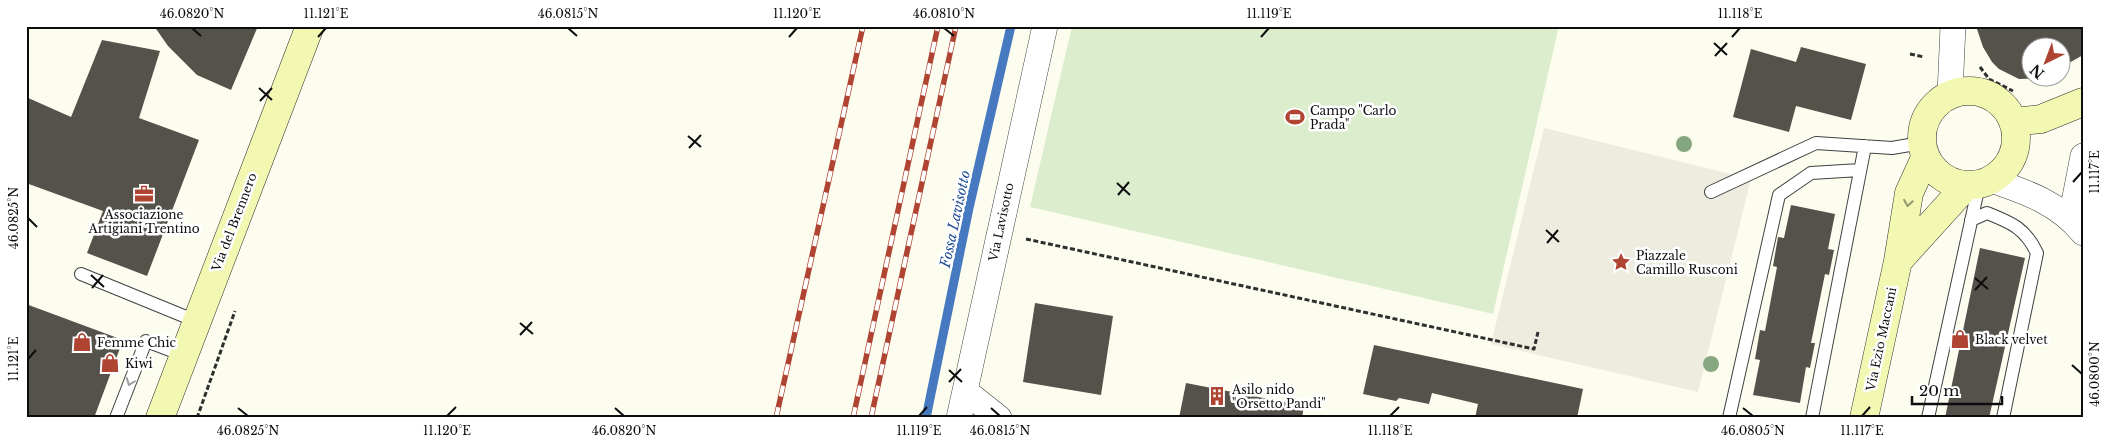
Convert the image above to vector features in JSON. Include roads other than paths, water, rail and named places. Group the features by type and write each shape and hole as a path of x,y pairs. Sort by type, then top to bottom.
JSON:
{"street":[{"name":"Via del Brennero","path":"160,418 310,26"},
{"name":"Via Lavisotto","path":"959,418 998,233 1045,26"},
{"path":"1950,94 1953,26"},
{"path":"1979,184 2008,166 2016,144 2013,122 1997,100 1974,91 1950,94 1936,104 1926,117 1923,150 1943,178 2035,195 2077,225"},
{"path":"2013,122 2041,119 2083,102"},
{"name":"Via Ezio Maccani","path":"1864,418 1898,261 1909,193 1923,150"},
{"path":"2077,225 2083,156"},
{"name":"Via Ezio Maccani","path":"1898,261 1979,184"},
{"path":"964,391 999,418"}],"lane":[{"path":"1711,192 1816,143 1923,150"},
{"path":"1812,418 1865,146"},
{"path":"1729,418 1778,195 1811,173 1860,170"},
{"path":"1928,418 1979,184"},
{"path":"1971,220 1987,214 2010,223 2030,237 2037,253 2003,418"},
{"path":"81,274 196,321"},
{"path":"116,418 146,341 183,356"}],"waterway":[{"name":"Fossa Lavisotto","path":"926,418 969,208 1011,26"}],"railway":[{"path":"776,418 863,26"},
{"path":"853,418 938,26"},
{"path":"871,418 956,26"}],"place":[{"name":"Campo \"Carlo Prada\"","path":"1295,117"},
{"name":"Associazione Artigiani Trentino","path":"144,194"},
{"name":"Piazzale Camillo Rusconi","path":"1621,262"},
{"name":"Black velvet","path":"1960,339"},
{"name":"Femme Chic","path":"82,342"},
{"name":"Kiwi","path":"110,363"},
{"name":"Asilo nido \"Orsetto Pandi\"","path":"1217,396"}]}
